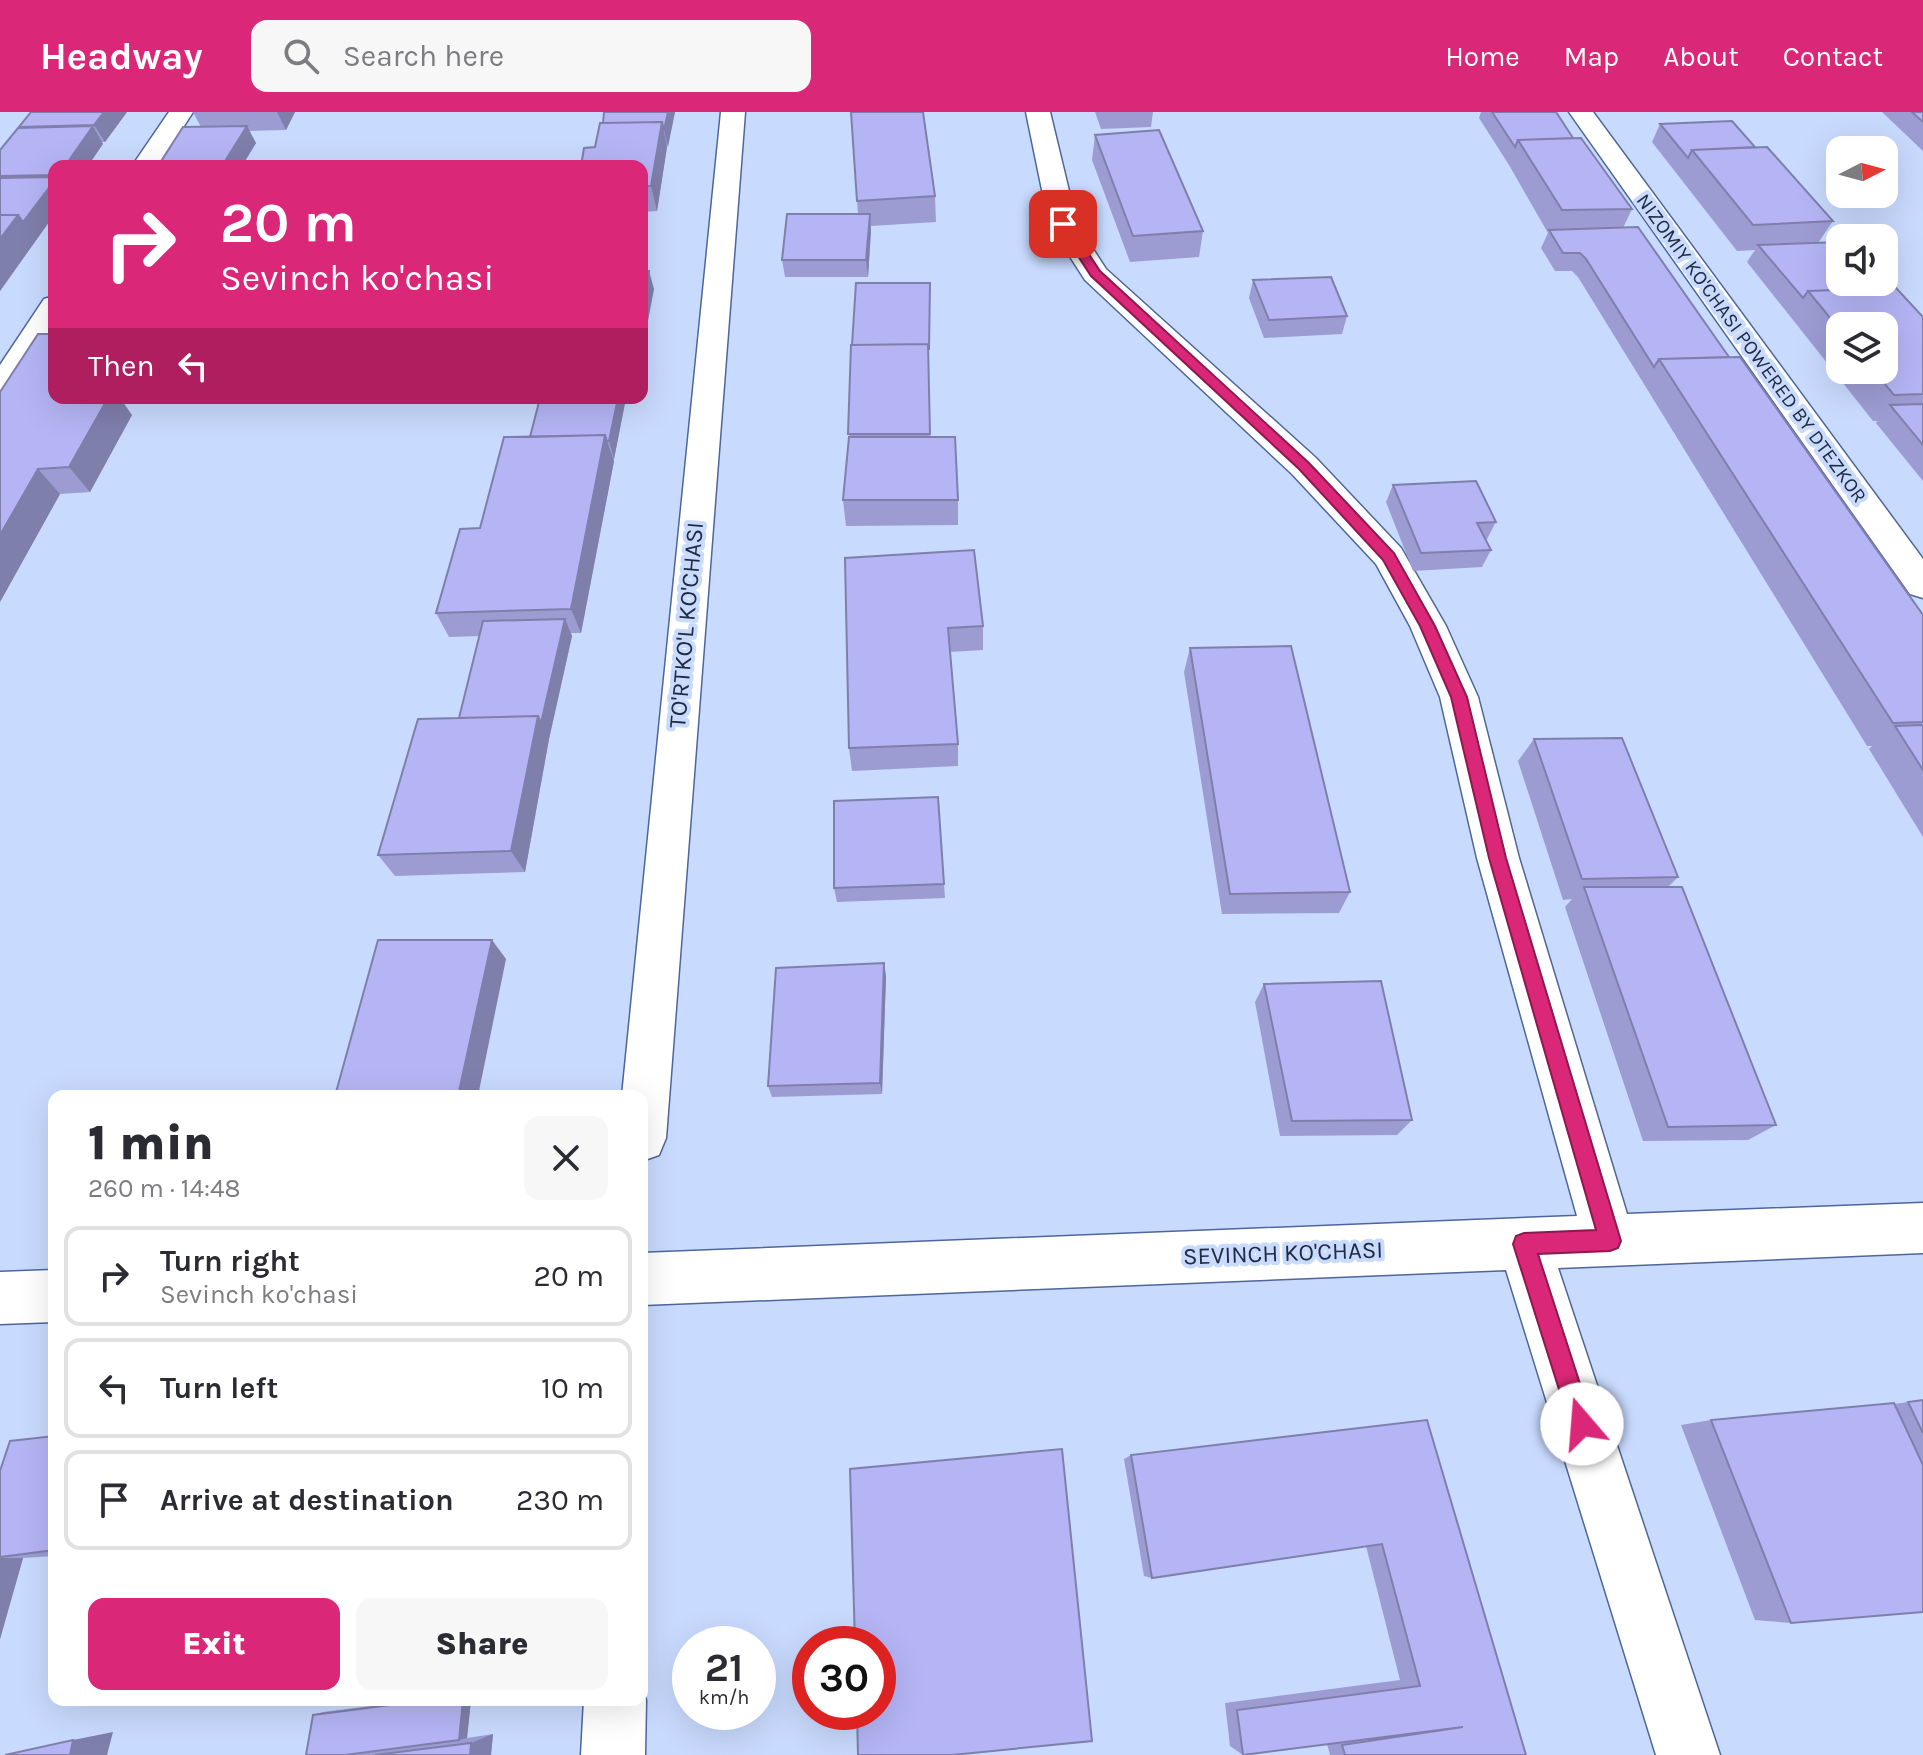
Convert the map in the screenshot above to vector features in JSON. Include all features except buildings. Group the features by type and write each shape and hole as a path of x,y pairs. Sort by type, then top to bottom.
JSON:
{"street":[{"path":"149,160 181,112"},
{"name":"TO'RTKO'L KO'CHASI","path":"646,1090 733,112"},
{"path":"1038,112 1063,224 1095,274 1315,477 1389,557 1428,626 1459,697 1498,858 1610,1241"},
{"name":"NIZOMIY KO'CHASI POWERED BY DTEZKOR","path":"1581,112 1923,585"},
{"path":"0,388 48,314"},
{"name":"SEVINCH KO'CHASI","path":"648,1279 1923,1228"},
{"path":"1524,1244 1688,1755"},
{"path":"0,1298 48,1296"},
{"path":"613,1755 615,1706"}],"route":[{"path":"1063,224 1095,274 1304,466 1389,557 1428,626 1459,697 1498,858 1610,1241 1524,1244 1582,1424"}]}
